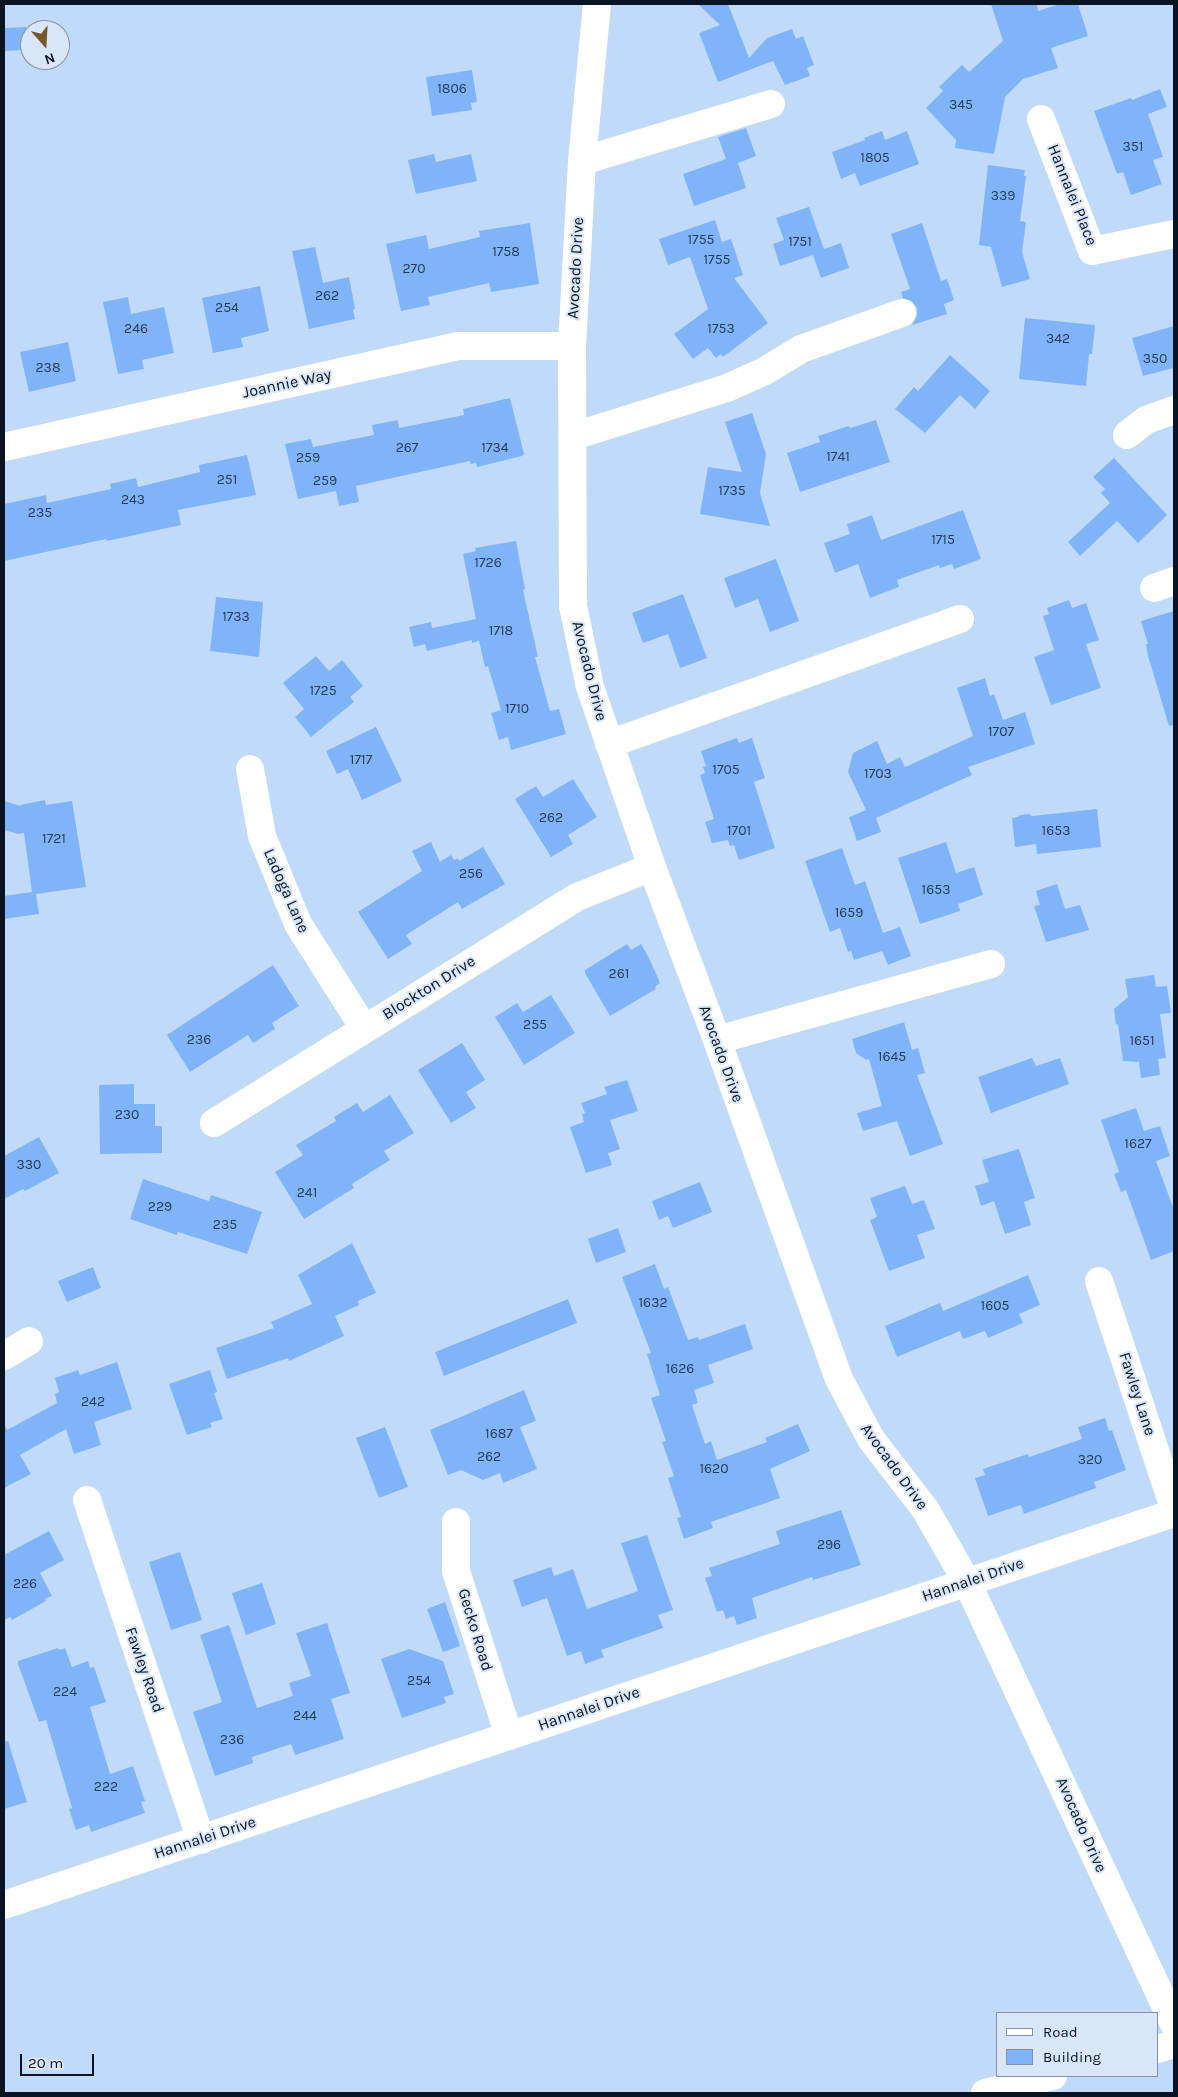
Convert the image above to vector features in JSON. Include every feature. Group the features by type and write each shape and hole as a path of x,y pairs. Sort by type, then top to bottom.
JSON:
{"street":[{"name":"Avocado Drive","path":"597,4 582,161 572,346 574,436 573,606 590,688 652,867 717,1040 839,1380 871,1439 926,1509 967,1582 1174,2024"},
{"path":"582,161 771,104"},
{"name":"Hannalei Place","path":"1041,119 1092,251 1174,234"},
{"path":"574,436 727,388 765,371 801,349 902,314"},
{"name":"Joannie Way","path":"4,447 458,346 572,346"},
{"path":"1127,435 1146,420 1174,410"},
{"path":"609,744 960,619"},
{"name":"Ladoga Lane","path":"250,769 262,836 298,924 364,1028"},
{"name":"Blockton Drive","path":"214,1122 576,897 652,867"},
{"path":"717,1040 991,964"},
{"name":"Fawley Lane","path":"1099,1281 1174,1508"},
{"path":"4,1356 30,1341"},
{"name":"Fawley Road","path":"87,1500 201,1840"},
{"name":"Hannalei Drive","path":"4,1905 1174,1512"},
{"name":"Gecko Road","path":"456,1522 456,1571 509,1736"},
{"path":"1158,2049 1174,2044"},
{"path":"985,2093 1049,2077"}],"building":[{"path":"698,4 728,4 749,58 767,38 792,29 796,39 803,36 814,65 807,68 810,76 785,85 773,61 718,82 699,33 720,25"},
{"path":"991,4 1037,4 1038,11 1060,4 1078,4 1088,36 1051,48 1058,68 1023,79 1005,97 994,154 955,148 956,140 926,108 943,91 939,87 962,65 969,72 1003,41"},
{"path":"20,27 20,50 4,51 4,28"},
{"path":"472,70 477,102 471,103 472,110 432,116 426,77"},
{"path":"1160,89 1167,107 1148,114 1163,157 1153,160 1162,184 1131,195 1123,172 1117,174 1094,111 1131,98 1132,100"},
{"path":"746,128 756,156 738,163 746,188 694,206 683,174 726,159 718,137"},
{"path":"882,131 885,140 907,131 919,164 860,186 855,173 841,179 832,152 865,140 864,138"},
{"path":"434,154 436,162 471,154 477,181 416,194 408,160"},
{"path":"988,165 1025,170 1024,176 1026,176 1020,221 1026,222 1022,252 1030,279 1002,287 991,247 979,245"},
{"path":"809,207 824,249 841,243 849,268 821,278 813,255 780,266 773,244 784,240 776,218"},
{"path":"715,220 722,242 731,239 743,275 734,278 768,323 723,357 721,354 716,358 708,348 693,359 674,334 708,309 690,257 668,265 659,239"},
{"path":"530,223 539,284 491,292 489,283 428,297 430,305 401,311 386,244 426,235 429,249 480,237 479,231"},
{"path":"922,223 941,281 947,279 954,300 944,304 947,314 912,325 917,316 917,308 912,301 903,298 901,292 910,289 891,234"},
{"path":"315,247 323,283 349,277 355,319 309,329 292,251"},
{"path":"260,286 269,331 241,338 243,347 213,353 202,298"},
{"path":"128,297 131,314 164,307 174,353 142,360 144,369 118,374 103,302"},
{"path":"1025,318 1095,325 1092,354 1089,354 1086,386 1019,379"},
{"path":"1174,326 1174,368 1143,376 1132,338"},
{"path":"68,342 76,381 29,392 20,352"},
{"path":"950,355 990,391 975,409 960,395 925,433 895,409 914,387 918,391"},
{"path":"510,398 524,454 522,456 477,467 476,463 470,464 470,461 356,486 359,502 339,506 336,491 298,499 285,444 311,439 313,447 374,435 372,425 398,420 399,428 464,415 463,409"},
{"path":"752,413 766,454 760,493 770,526 700,514 708,467 742,472 725,422"},
{"path":"876,420 890,462 800,492 787,453 820,442 818,436"},
{"path":"247,455 256,495 178,510 181,525 4,561 4,504 46,495 47,503 111,489 110,484 136,478 138,487 200,472 199,465"},
{"path":"1114,458 1167,515 1138,543 1117,521 1080,556 1068,542 1110,503 1101,493 1105,489 1093,477"},
{"path":"963,510 981,559 954,569 952,564 940,568 939,565 897,580 899,587 870,598 858,564 835,573 824,543 850,534 847,524 872,515 881,540"},
{"path":"516,541 525,589 523,590 538,657 535,657 550,711 559,709 566,734 511,750 508,737 499,740 491,713 501,710 488,666 485,667 479,641 472,643 472,640 427,651 425,644 414,647 409,627 431,622 432,628 476,619 463,554 476,551 475,548"},
{"path":"776,559 799,621 770,632 758,599 735,608 724,578"},
{"path":"683,594 707,658 680,668 668,634 643,643 632,613"},
{"path":"216,597 263,602 259,657 210,651"},
{"path":"1069,600 1072,608 1086,603 1099,640 1086,644 1101,688 1051,705 1034,657 1054,650 1043,616 1049,614 1047,608"},
{"path":"1174,611 1174,725 1169,726 1148,656 1146,644 1148,644 1141,621"},
{"path":"316,656 329,671 342,660 363,686 350,697 354,702 311,737 295,717 304,709 283,683"},
{"path":"985,678 990,696 994,694 1003,720 1025,712 1035,744 968,767 972,775 876,818 881,832 857,841 849,817 866,810 848,772 853,753 877,741 887,764 900,757 905,767 973,736 957,688"},
{"path":"376,727 402,781 362,800 348,769 337,774 326,751"},
{"path":"737,738 739,743 752,738 765,778 754,782 775,848 739,860 734,845 730,846 728,840 712,843 705,822 714,819 700,775 705,773 703,767 706,766 701,751"},
{"path":"573,779 597,817 568,835 573,844 551,857 515,799 536,786 543,797"},
{"path":"45,800 46,805 72,801 86,887 36,894 39,914 4,919 4,896 32,892 24,833 18,834 4,830 4,801 21,806"},
{"path":"1097,809 1101,847 1037,854 1036,844 1015,847 1012,818 1029,814 1032,816"},
{"path":"431,842 440,862 451,855 454,860 458,858 459,861 483,847 505,884 462,909 458,902 406,935 412,944 388,959 358,912 422,871 412,851"},
{"path":"946,842 956,873 974,867 983,895 958,904 960,911 920,924 898,858"},
{"path":"842,848 855,885 865,881 883,933 900,927 911,956 888,965 882,951 854,960 851,951 848,952 840,928 830,932 805,861"},
{"path":"1057,884 1065,909 1080,905 1089,930 1046,942 1034,906 1040,905 1036,891"},
{"path":"627,944 631,950 641,944 660,983 655,987 656,989 610,1016 585,970"},
{"path":"273,965 299,1006 272,1023 275,1029 253,1043 248,1035 190,1072 167,1035"},
{"path":"1154,975 1156,987 1167,986 1171,1013 1160,1014 1166,1058 1158,1059 1160,1075 1141,1078 1139,1062 1123,1061 1114,1009 1128,997 1125,979"},
{"path":"551,995 575,1033 524,1065 495,1017 517,1003 523,1012"},
{"path":"904,1022 912,1050 918,1048 925,1073 917,1075 943,1144 910,1156 897,1121 863,1131 857,1113 882,1106 869,1059 866,1060 856,1053 852,1039"},
{"path":"462,1043 485,1080 466,1092 476,1108 451,1123 418,1070"},
{"path":"1032,1058 1036,1066 1060,1058 1069,1084 991,1113 978,1077"},
{"path":"627,1080 638,1111 610,1120 620,1149 608,1153 612,1165 586,1173 570,1127 584,1122 582,1114 585,1113 581,1103 607,1094 604,1087"},
{"path":"134,1084 134,1104 155,1104 155,1126 162,1126 162,1153 100,1154 99,1085"},
{"path":"390,1095 414,1133 384,1151 390,1160 352,1184 354,1188 304,1219 275,1172 303,1155 296,1145 336,1121 334,1117 357,1103 363,1112"},
{"path":"1136,1108 1144,1131 1160,1126 1170,1156 1156,1161 1174,1210 1174,1251 1151,1260 1126,1190 1121,1192 1114,1174 1119,1172 1101,1120"},
{"path":"39,1137 59,1173 25,1191 23,1189 4,1199 4,1156"},
{"path":"1019,1149 1035,1198 1024,1202 1031,1225 1005,1234 994,1201 981,1206 975,1186 989,1182 982,1160"},
{"path":"143,1179 209,1201 211,1195 262,1212 247,1254 178,1232 177,1235 130,1219"},
{"path":"700,1182 712,1212 673,1228 668,1216 659,1220 652,1201"},
{"path":"905,1186 912,1204 924,1200 935,1229 917,1235 925,1258 889,1271 870,1220 877,1217 870,1198"},
{"path":"618,1228 626,1252 596,1263 588,1239"},
{"path":"352,1243 376,1293 358,1301 359,1305 335,1316 344,1336 289,1361 288,1358 227,1379 216,1348 274,1328 271,1322 312,1304 298,1275"},
{"path":"655,1264 664,1289 668,1287 688,1340 698,1337 699,1340 745,1324 753,1349 708,1365 714,1383 694,1390 698,1403 692,1405 705,1444 711,1441 717,1460 767,1442 765,1438 798,1424 810,1451 770,1469 780,1498 711,1522 713,1528 684,1539 677,1518 681,1517 668,1478 674,1476 662,1442 666,1441 651,1398 660,1395 647,1354 651,1353 622,1277"},
{"path":"93,1267 101,1288 67,1302 58,1281"},
{"path":"1028,1275 1040,1305 1019,1314 1023,1323 988,1338 985,1331 963,1339 960,1331 897,1357 885,1326 940,1303 943,1311"},
{"path":"568,1299 577,1323 444,1376 435,1352"},
{"path":"117,1362 132,1409 94,1422 101,1445 74,1454 66,1429 20,1455 31,1474 4,1488 4,1423 7,1430 57,1403 55,1394 59,1392 55,1378 78,1370 80,1375"},
{"path":"210,1370 217,1392 214,1393 223,1419 210,1423 212,1427 187,1435 169,1384"},
{"path":"524,1390 536,1421 520,1427 537,1469 503,1483 500,1473 483,1480 461,1470 448,1475 430,1430"},
{"path":"1105,1418 1109,1431 1112,1430 1126,1470 1094,1482 1096,1488 1024,1514 1021,1505 988,1516 975,1478 985,1475 983,1469 1028,1454 1029,1457 1082,1439 1078,1427"},
{"path":"385,1427 408,1487 379,1498 356,1438"},
{"path":"841,1510 861,1565 813,1580 812,1577 752,1598 757,1618 737,1625 734,1616 726,1619 723,1610 717,1612 705,1578 712,1576 709,1568 780,1544 776,1531"},
{"path":"49,1531 64,1560 40,1573 52,1596 12,1620 10,1617 4,1620 4,1555"},
{"path":"647,1535 673,1610 658,1615 663,1628 601,1650 604,1657 585,1664 581,1651 567,1656 547,1598 522,1607 513,1580 551,1567 554,1576 573,1569 587,1609 638,1591 621,1543"},
{"path":"180,1552 202,1620 171,1630 149,1562"},
{"path":"262,1583 276,1624 246,1635 232,1593"},
{"path":"445,1602 460,1646 443,1652 427,1609"},
{"path":"327,1623 350,1693 331,1699 344,1739 295,1755 291,1744 252,1757 253,1763 215,1776 193,1712 222,1702 200,1635 229,1625 257,1708 293,1696 289,1683 311,1676 296,1633"},
{"path":"58,1648 59,1650 65,1648 72,1667 88,1661 90,1668 94,1667 106,1702 90,1707 110,1774 133,1766 145,1801 141,1802 145,1813 91,1832 89,1825 76,1830 69,1809 72,1808 46,1720 39,1722 18,1664 18,1661"},
{"path":"409,1649 443,1661 454,1694 444,1697 446,1703 402,1718 381,1659"},
{"path":"8,1741 27,1802 4,1809 4,1742"}]}
